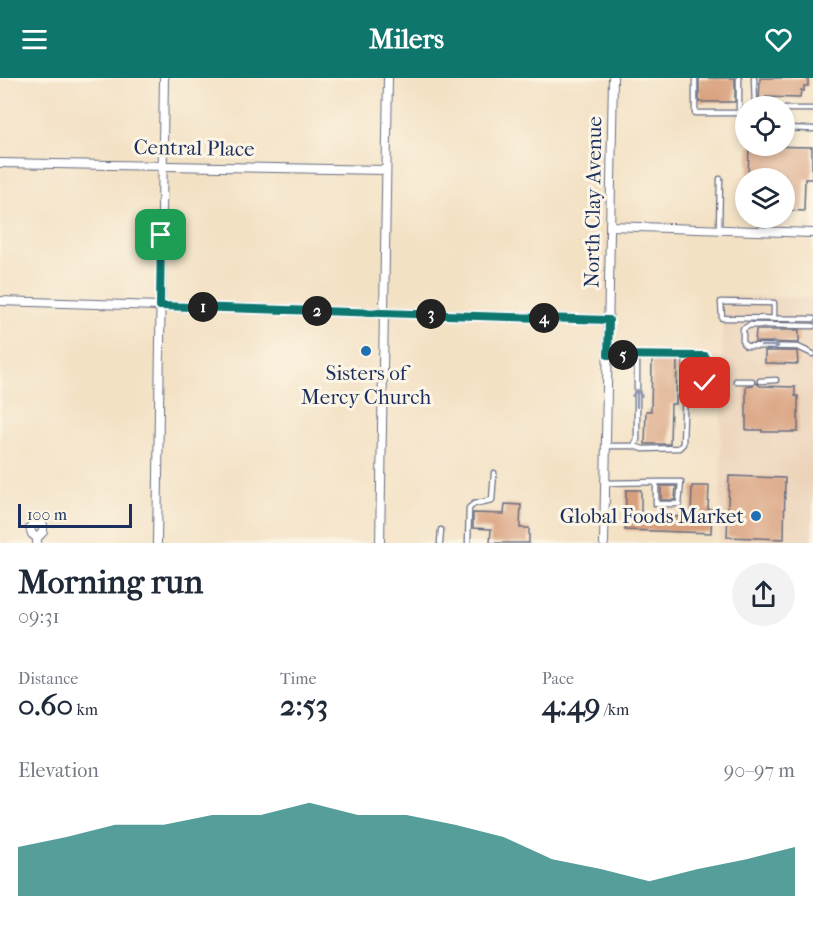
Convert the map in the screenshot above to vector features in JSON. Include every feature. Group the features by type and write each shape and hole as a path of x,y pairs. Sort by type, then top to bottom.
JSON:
{"street":[{"path":"157,543 164,78"},
{"path":"380,543 388,78"},
{"name":"North Clay Avenue","path":"604,543 613,78"},
{"name":"Central Place","path":"0,163 386,171"},
{"path":"610,226 813,233"},
{"path":"0,302 609,320"}],"lane":[{"path":"695,78 695,113 739,113 739,78"},
{"path":"754,78 755,96"},
{"path":"795,109 813,110"},
{"path":"795,128 813,129"},
{"path":"719,230 720,179"},
{"path":"774,319 774,303 721,302 722,318 774,319 813,319"},
{"path":"813,326 750,325 742,329 742,340 747,346 798,347 813,354"},
{"path":"608,355 705,356 705,383 697,387 684,387"},
{"path":"634,446 637,440 638,356"},
{"path":"606,446 634,446 643,449 679,448 683,444 686,357"},
{"path":"760,381 776,380"},
{"path":"736,381 752,381"},
{"path":"468,543 469,508 474,504 492,500 494,473"},
{"path":"605,483 656,482 681,482 679,504 656,504 656,482"},
{"path":"440,543 441,530"}],"shaded area":[{"path":"723,296 813,298 813,543 720,543"}],"building":[{"path":"699,78 735,78 735,102 699,102"},
{"path":"760,78 808,78 808,86 804,86 804,91 801,90 800,98 759,96"},
{"path":"795,147 812,147 812,179 805,179 804,211 795,211 795,168 748,168 749,156 795,156"},
{"path":"756,330 799,330 799,343 755,342"},
{"path":"765,351 797,351 798,364 765,363"},
{"path":"652,360 677,360 676,404 671,404 670,444 645,444 646,411 651,411"},
{"path":"756,383 760,386 795,387 795,396 798,396 798,432 746,430 746,386"},
{"name":"Global Foods Market","path":"729,476 785,478 784,539 727,537"},
{"path":"661,486 676,486 675,500 661,500"},
{"path":"692,486 709,486 708,509 712,509 711,533 625,530 626,490 641,490 641,516 691,517"},
{"path":"505,504 521,505 520,528 529,528 529,543 490,543 491,529 473,528 473,513 504,514"}],"place":[{"name":"Sisters of Mercy Church","path":"366,351"},
{"name":"Global Foods Market","path":"756,516"}],"route":[{"path":"161,235 160,306 609,320 608,355 705,356 705,383"}]}
